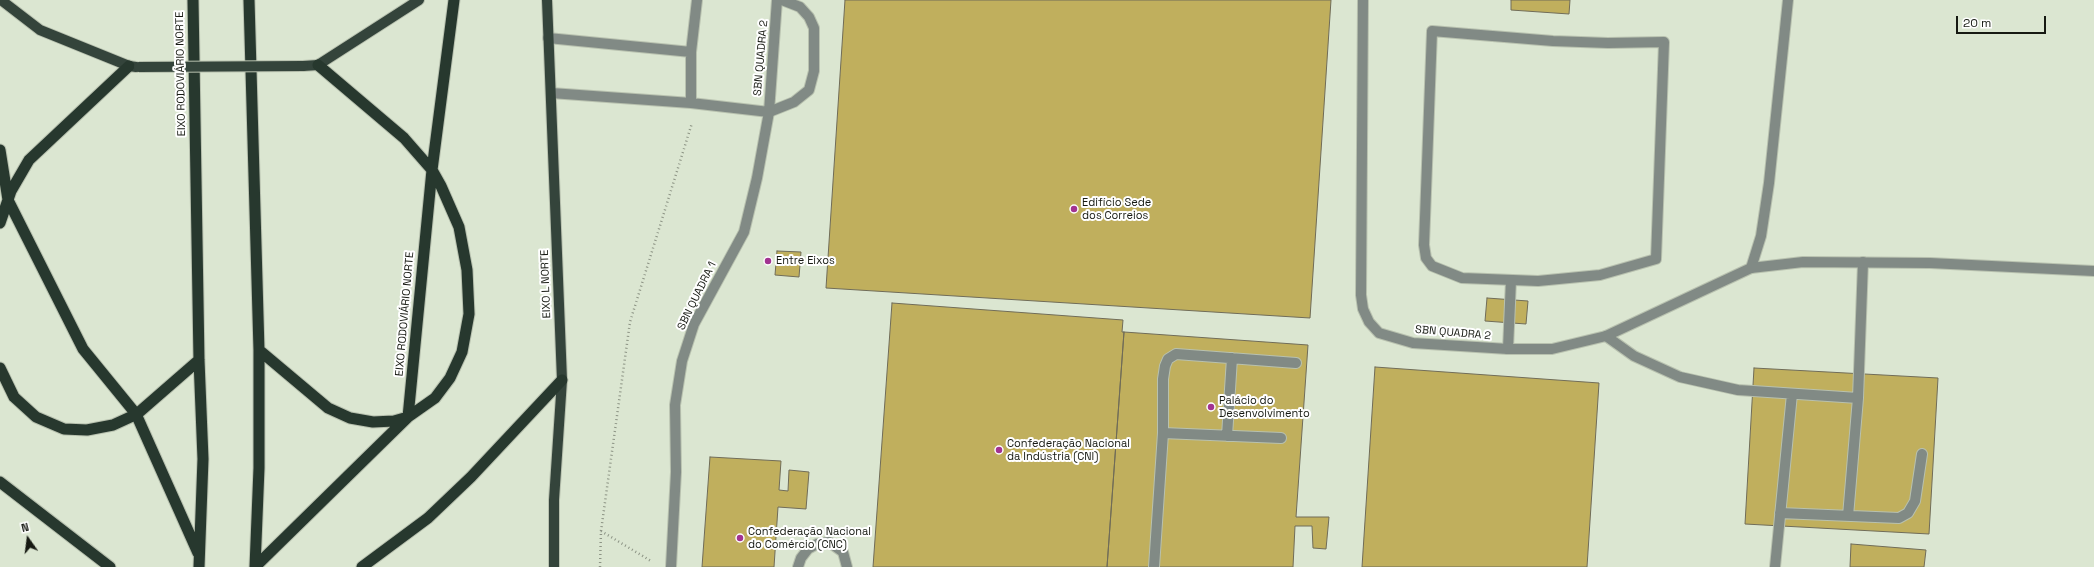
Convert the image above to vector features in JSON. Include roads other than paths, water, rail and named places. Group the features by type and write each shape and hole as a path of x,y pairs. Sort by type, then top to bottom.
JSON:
{"highway":[{"name":"EIXO RODOVIÁRIO NORTE","path":"193,0 202,459 199,562"},
{"path":"249,0 259,350 259,468 255,567"},
{"name":"EIXO RODOVIÁRIO NORTE","path":"408,417 432,170 454,0"},
{"path":"255,567 408,417 435,398 450,378 462,352 469,314 467,270 459,227 432,170 404,138 318,65"},
{"path":"0,223 8,200 29,160 134,66"},
{"name":"EIXO RODOVIÁRIO NORTE","path":"0,150 8,200 83,349 136,414 199,562"},
{"path":"259,350 328,408 350,418 373,422 394,421 408,417"},
{"path":"0,368 14,397 36,417 64,429 87,430 113,425 136,414 199,360"},
{"path":"362,567 428,518 471,477 562,380"},
{"path":"0,482 110,567"}],"main road":[{"path":"1,0 40,30 134,66 318,65 419,0"},
{"name":"EIXO L NORTE","path":"547,0 562,380 554,500 554,567"}],"street":[{"path":"695,103 691,52 697,0"},
{"name":"SBN QUADRA 2","path":"551,93 695,103 768,112 777,0"},
{"path":"768,112 794,102 809,90 814,71 814,28 809,17 800,7 782,0"},
{"name":"SBN QUADRA 2","path":"1363,0 1361,287 1363,309 1369,322 1379,333 1413,343 1508,350 1552,349 1606,336 1751,268 1803,262 1930,262 2094,271"},
{"path":"1751,268 1761,236 1769,183 1788,0"},
{"path":"1432,31 1553,41 1664,42 1656,259 1600,275 1538,281 1511,280 1462,278 1432,266 1426,258 1424,245 1432,31"},
{"path":"548,38 691,52"},
{"name":"SBN QUADRA 1","path":"670,567 676,472 676,405 682,361 694,324 744,232 757,178 768,112"},
{"path":"1848,516 1858,398 1863,262"},
{"path":"1508,350 1511,280"},
{"path":"1606,336 1634,356 1680,377 1738,390 1858,398"},
{"path":"1154,567 1163,434 1163,379 1168,359 1176,354 1296,363"},
{"path":"1227,436 1232,358"},
{"path":"1775,567 1792,394"},
{"path":"1163,434 1281,438"},
{"path":"1780,513 1899,518 1908,513 1915,501 1922,454"},
{"path":"798,567 801,558 808,549 817,544 829,542 843,552 848,567"}],"place":[{"name":"Edifício Sede dos Correios","path":"1074,209"},
{"name":"Entre Eixos","path":"768,261"},
{"name":"Palácio do Desenvolvimento","path":"1211,407"},
{"name":"Confederação Nacional da Indústria (CNI)","path":"999,450"},
{"name":"Confederação Nacional do Comércio (CNC)","path":"740,538"}]}
